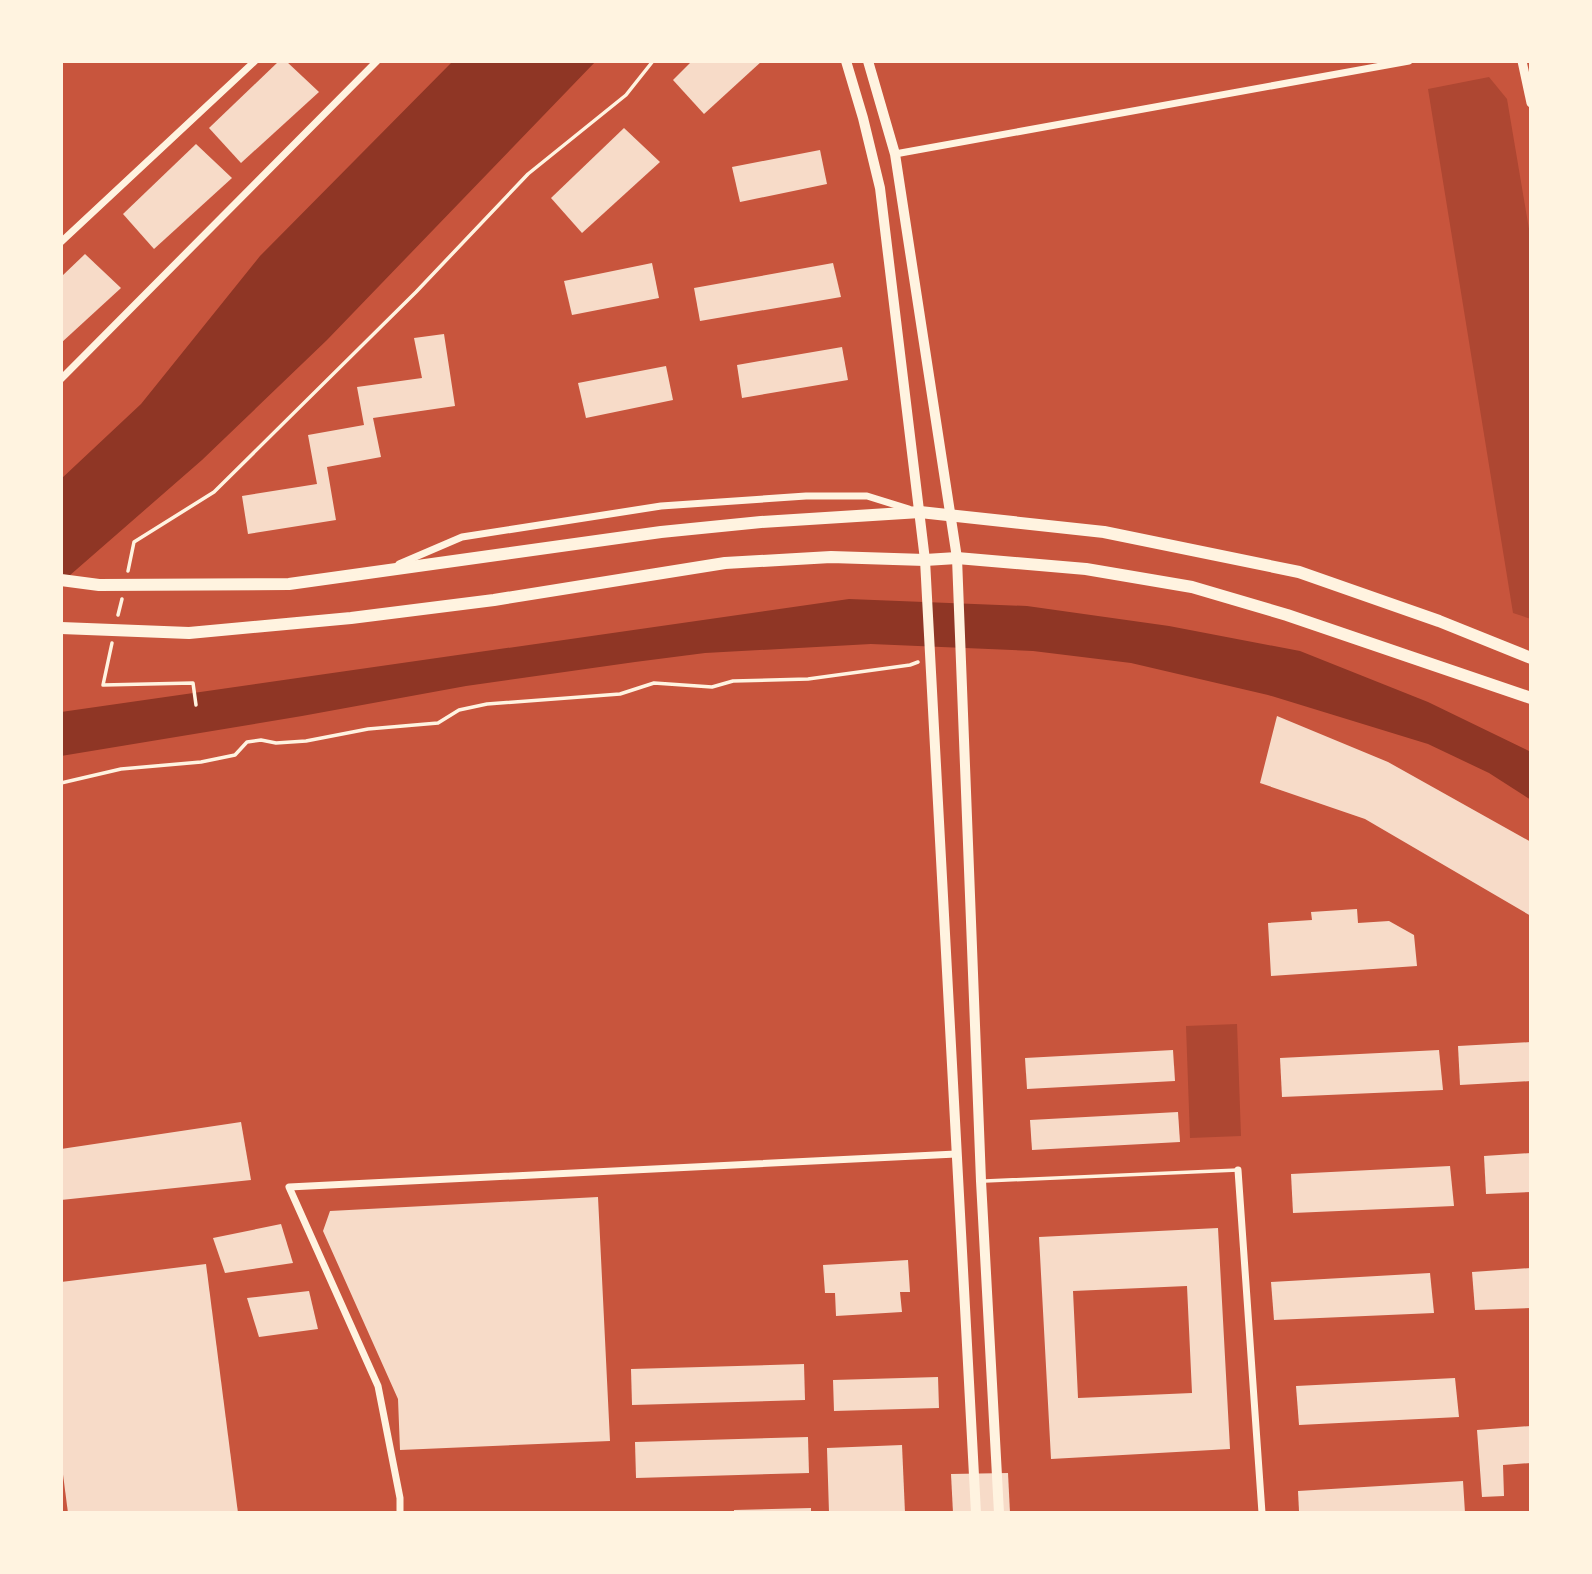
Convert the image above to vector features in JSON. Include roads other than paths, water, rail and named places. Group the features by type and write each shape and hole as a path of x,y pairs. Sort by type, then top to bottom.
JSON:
{"main road":[{"path":"846,61 880,188 925,560 976,1513"},
{"path":"868,61 895,153 957,558 981,1181 999,1513"},
{"path":"61,580 99,585 289,584 674,531 761,522 920,512 1104,532 1299,572 1439,621 1531,659"},
{"path":"61,628 189,633 494,600 725,563 831,558 957,558 1086,569 1192,587 1287,615 1531,698"}],"street":[{"path":"61,243 256,61"},
{"path":"61,379 377,61"},
{"path":"895,153 1409,61"},
{"path":"1522,61 1531,103"},
{"path":"384,571 462,537 661,506 806,496 867,496 920,512"},
{"path":"400,1513 400,1498 378,1386 289,1186 956,1154"},
{"path":"1238,1170 1262,1513"}],"lane":[{"path":"981,1181 1238,1170"}]}
